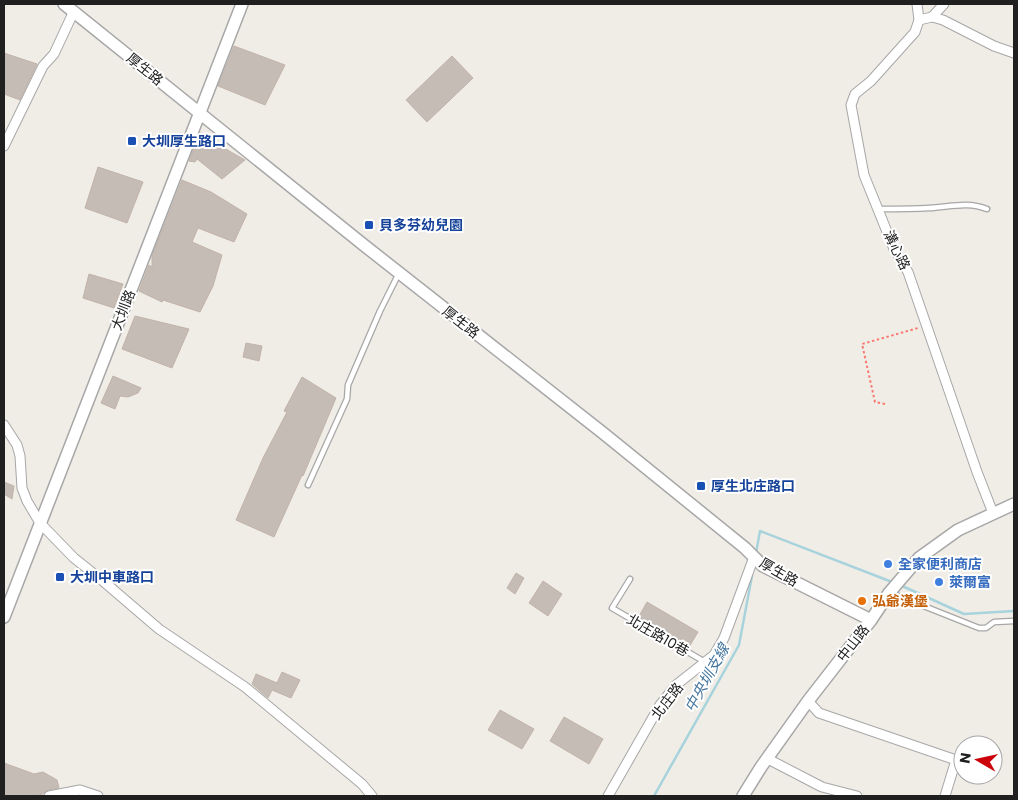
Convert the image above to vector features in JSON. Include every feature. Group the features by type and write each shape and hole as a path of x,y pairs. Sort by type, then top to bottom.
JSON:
{"street":[{"name":"大圳路","path":"4,616 242,4"},
{"path":"917,4 919,20 932,17 943,20 994,46 1014,53"},
{"path":"932,17 944,4"},
{"name":"厚生路","path":"72,6 199,113 745,548 762,566 871,620"},
{"path":"4,146 43,66 54,54 72,6"},
{"name":"溝心路","path":"919,20 911,37 870,81 855,94 852,101 862,168 894,248 908,272 993,513"},
{"path":"4,425 17,445 24,495 40,523 74,558 103,580 159,629 245,687 362,784 372,796"},
{"name":"中山路","path":"744,796 808,701 901,578 933,547 958,530 1014,504"},
{"name":"北庄路","path":"608,796 660,705 676,685 714,655 724,638 754,557"},
{"path":"808,701 819,713 956,760 945,796"},
{"path":"768,760 822,786 857,796"},
{"path":"49,796 80,790 98,796"}],"lane":[{"path":"879,209 932,208 966,204 977,205 987,209"},
{"path":"308,485 347,399 348,385 380,311 399,273"},
{"name":"北庄路10巷","path":"630,579 612,608 705,662"},
{"path":"891,591 979,628 986,628 994,622 1014,620"}],"path":[{"path":"885,404 875,402 862,344 927,325"}],"building":[{"path":"234,46 285,65 265,105 218,86"},
{"path":"4,53 37,64 20,100 4,94"},
{"path":"452,56 473,78 427,122 406,100"},
{"path":"200,133 213,137 210,140 245,160 222,179 197,159 195,162 189,161"},
{"path":"98,167 143,182 127,223 85,208"},
{"path":"182,180 211,192 247,214 234,242 198,228 192,242 222,255 213,286 200,312 163,300 162,302 139,291 149,265 152,267 152,256"},
{"path":"89,274 123,284 114,308 83,298"},
{"path":"135,316 189,329 172,368 122,349"},
{"path":"246,343 262,346 259,361 243,357"},
{"path":"113,376 141,388 138,393 128,397 120,396 115,409 101,403"},
{"path":"302,377 336,398 303,476 274,537 236,520 263,458 287,412 284,411"},
{"path":"4,482 14,486 12,499 4,494"},
{"path":"516,573 524,578 515,594 507,588"},
{"path":"543,581 562,594 548,616 529,603"},
{"path":"647,602 698,632 689,647 638,618"},
{"path":"282,672 300,680 291,698 272,690 268,698 252,684 256,674 277,683"},
{"path":"500,710 534,729 522,749 488,730"},
{"path":"564,717 603,739 589,764 550,741"},
{"path":"4,763 34,774 43,772 57,780 59,788 34,796 4,796"}],"waterway":[{"path":"756,553 760,531 892,582"},
{"name":"中央圳支線","path":"654,796 739,645 752,576"},
{"path":"900,585 964,614 1014,611"}],"place":[{"name":"大圳厚生路口","path":"132,141"},
{"name":"貝多芬幼兒園","path":"369,225"},
{"name":"厚生北庄路口","path":"701,486"},
{"name":"全家便利商店","path":"888,564"},
{"name":"大圳中車路口","path":"60,577"},
{"name":"萊爾富","path":"939,582"},
{"name":"弘爺漢堡","path":"862,601"}]}
